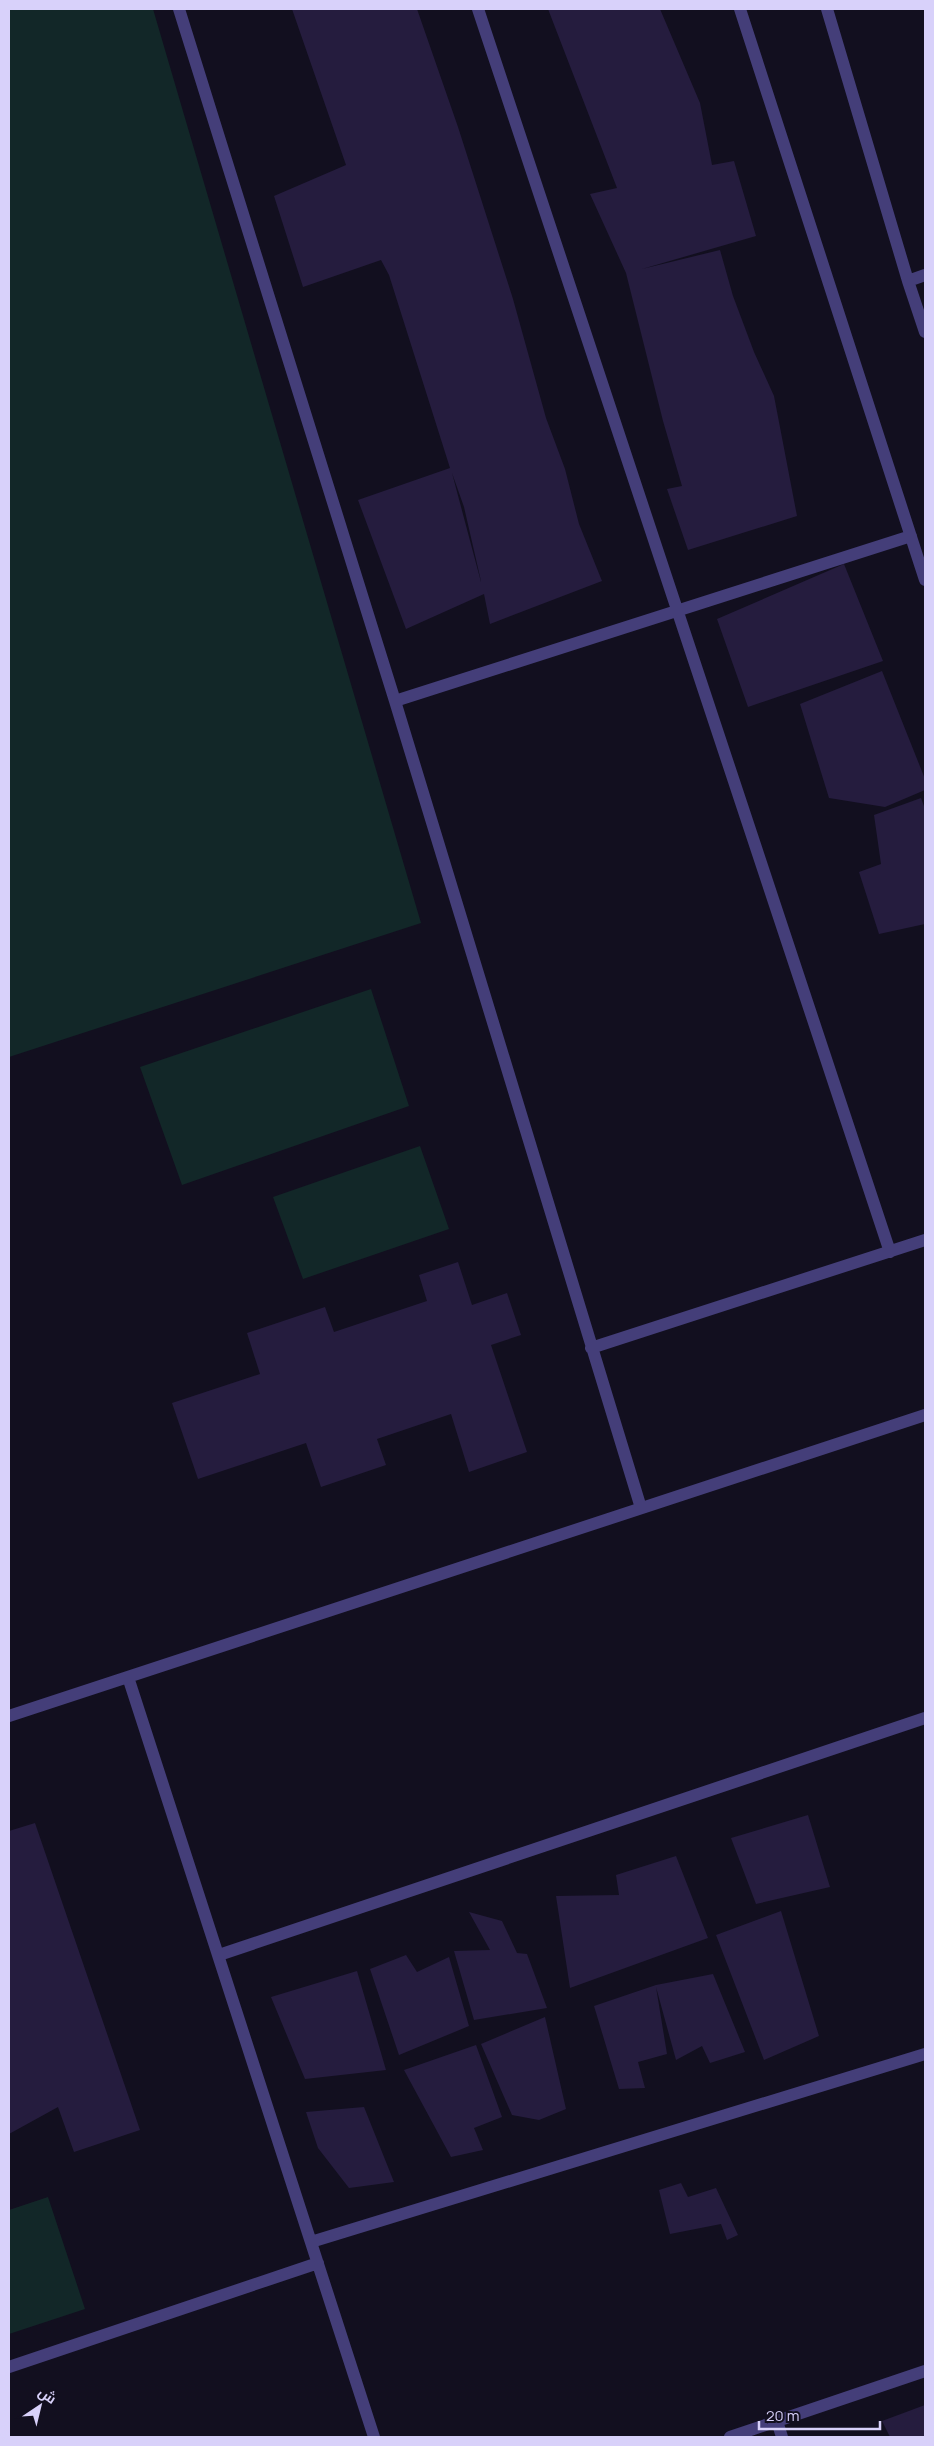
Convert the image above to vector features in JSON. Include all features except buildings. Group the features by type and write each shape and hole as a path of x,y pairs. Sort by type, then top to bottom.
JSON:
{"street":[{"path":"179,9 395,701 641,1508"},
{"path":"478,9 890,1252"},
{"path":"740,9 925,580"},
{"path":"827,9 925,332"},
{"path":"908,281 925,275"},
{"path":"395,701 911,536"},
{"path":"591,1348 925,1240"},
{"path":"9,1716 925,1415"},
{"path":"128,1677 220,1955 374,2437"},
{"path":"220,1955 925,1718"},
{"path":"311,2242 925,2054"},
{"path":"9,2367 318,2263"},
{"path":"730,2437 925,2372"},
{"path":"777,2421 782,2437"}],"green space":[{"path":"9,9 153,9 421,923 9,1057"},
{"path":"371,989 409,1106 182,1185 140,1067"},
{"path":"420,1146 449,1229 303,1279 273,1197"},
{"path":"48,2197 85,2309 9,2334 9,2210"}]}
